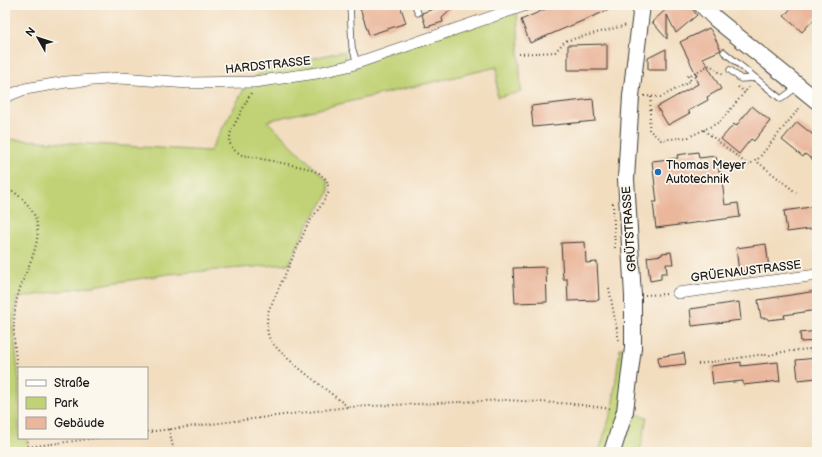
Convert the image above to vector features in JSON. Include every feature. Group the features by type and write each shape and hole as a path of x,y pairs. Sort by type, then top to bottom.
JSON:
{"main road":[{"name":"GRÜTSTRASSE","path":"612,452 624,411 633,348 633,296 626,179 631,96 642,5"},
{"path":"702,5 716,19 799,86 810,102"}],"street":[{"name":"HARDSTRASSE","path":"5,96 25,89 66,82 121,78 188,84 254,82 317,73 357,63 526,5"},
{"name":"GRÜENAUSTRASSE","path":"678,293 817,275"}],"lane":[{"path":"350,5 352,47 357,63"},
{"path":"415,5 418,13"},
{"path":"724,52 782,99 799,86"},
{"path":"730,70 741,79 756,78"}],"path":[{"path":"519,54 555,52 565,42 628,24"},
{"path":"631,96 661,97 691,81 688,76 710,65 728,79"},
{"path":"651,97 649,130 662,140 689,137 720,122 756,78"},
{"path":"254,82 252,91 231,131 230,142 234,150 242,155 307,168 319,173 327,180 329,192 308,224 268,312 267,326 269,338 282,353 348,407"},
{"path":"734,83 745,92"},
{"path":"704,130 748,165 752,164 810,102"},
{"path":"755,160 798,194"},
{"path":"5,188 20,197 31,208 37,224 38,240 17,298 13,325 18,372"},
{"path":"609,288 620,348"},
{"path":"633,296 678,293"},
{"path":"698,364 809,349 810,352 817,351"},
{"path":"148,432 348,407 506,400 574,404 624,411"},
{"path":"169,429 174,452"},
{"path":"27,439 28,447"},
{"path":"18,452 28,447 89,439"}],"green space":[{"path":"517,9 521,92 497,97 497,67 267,121 327,180 329,192 308,224 289,264 169,274 17,298 13,325 18,372 18,439 27,439 28,447 18,452 5,452 5,139 210,151 248,82 266,69 344,51 348,65"},
{"path":"620,348 633,348 625,411 647,417 640,452 599,452 612,409"}],"building":[{"path":"359,5 400,5 406,23 369,35"},
{"path":"445,5 456,5 442,18 443,22 426,27 422,13"},
{"path":"555,5 620,5 530,43 521,20"},
{"path":"671,5 689,5 697,15 676,33 667,15 667,39 652,22"},
{"path":"794,5 817,5 817,16 802,32 784,16"},
{"path":"709,28 721,50 703,58 721,89 707,97 708,100 688,111 690,113 668,125 657,107 698,84 695,77 697,76 680,42"},
{"path":"607,44 607,70 568,70 568,45"},
{"path":"666,49 666,70 648,70 648,58"},
{"path":"593,99 595,121 533,127 531,106"},
{"path":"752,106 770,121 754,141 751,139 739,154 721,139 734,124 736,126"},
{"path":"797,122 817,138 817,163 805,154 803,157 782,140"},
{"path":"698,152 699,158 716,156 719,172 721,172 725,205 738,203 740,217 656,228 653,202 657,202 652,161 678,158 677,155"},
{"path":"817,206 817,228 787,232 784,211"},
{"path":"585,242 586,263 597,262 599,300 568,301 567,279 563,279 561,243"},
{"path":"766,244 769,268 739,272 736,248"},
{"path":"671,252 673,264 666,264 667,273 661,273 661,279 650,281 647,257"},
{"path":"546,267 547,302 515,303 513,268"},
{"path":"817,291 817,310 784,315 785,318 768,320 768,318 761,318 758,300"},
{"path":"739,302 741,320 692,326 690,309"},
{"path":"817,331 817,341 801,342 800,333"},
{"path":"684,353 686,364 659,367 658,357"},
{"path":"817,358 817,378 798,380 796,360"},
{"path":"741,362 741,366 778,362 780,381 743,385 743,381 713,384 711,366"}],"place":[{"name":"Thomas Meyer Autotechnik","path":"658,172"}]}
